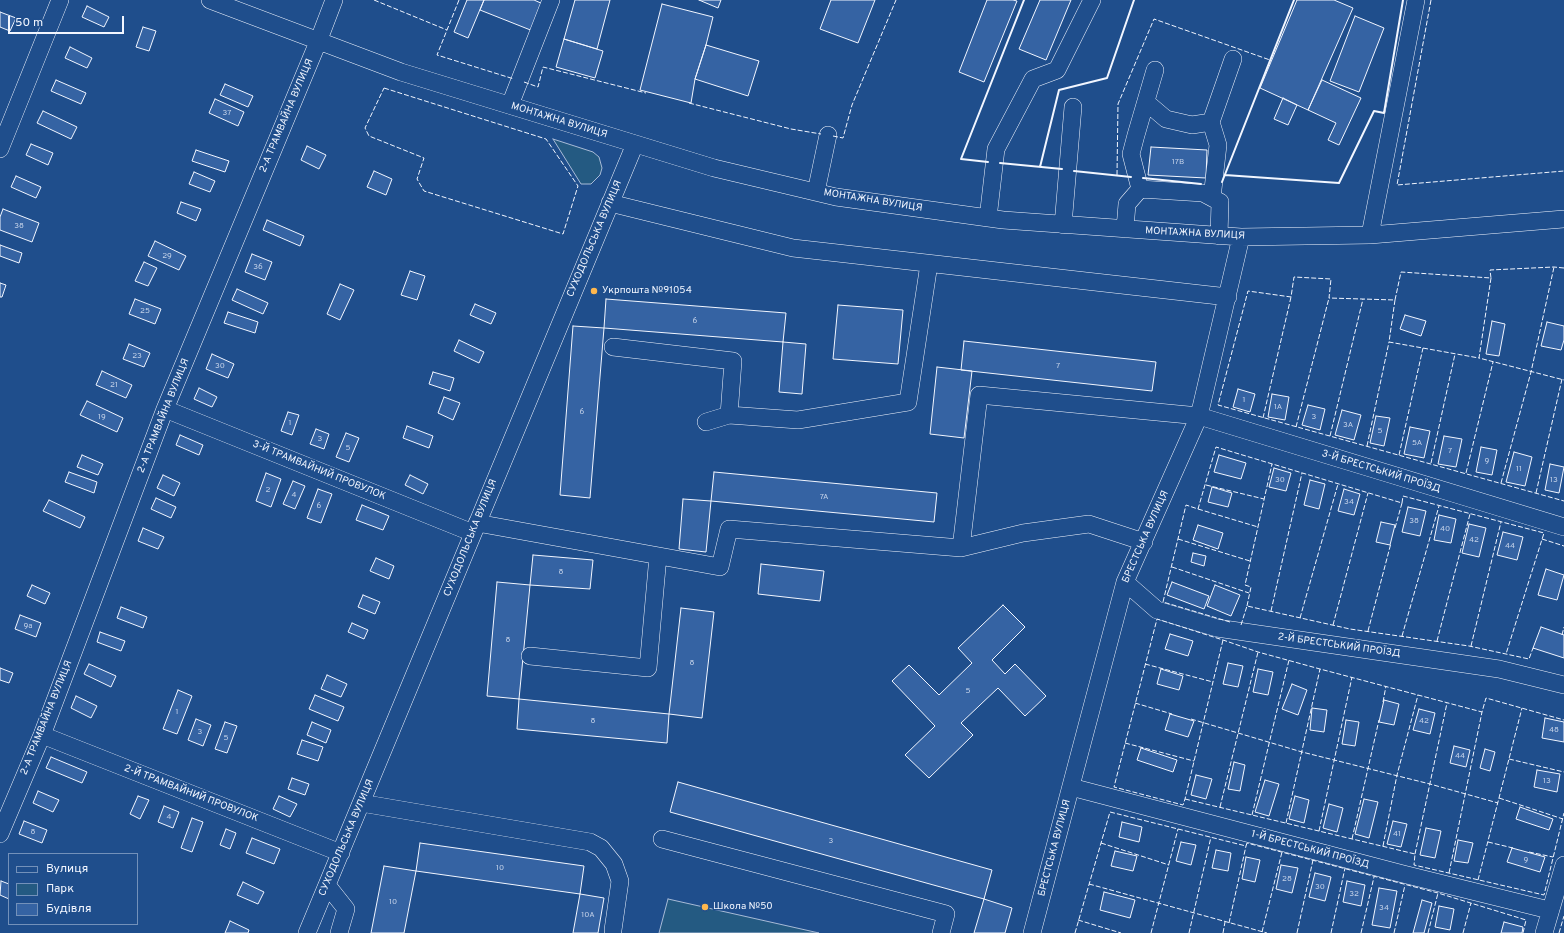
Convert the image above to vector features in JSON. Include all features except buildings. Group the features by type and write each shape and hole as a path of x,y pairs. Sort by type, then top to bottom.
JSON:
{"street":[{"path":"0,149 60,0"},
{"name":"МОНТАЖНА ВУЛИЦЯ","path":"210,0 318,42 401,72 714,168 836,196 988,218 1063,225 1241,237 1370,235 1564,219"},
{"name":"2-А ТРАМВАЙНА ВУЛИЦЯ","path":"0,834 42,736 165,409 318,42 334,0"},
{"path":"510,105 551,0"},
{"path":"988,218 996,149 1033,79 1057,70 1092,0"},
{"path":"1370,235 1416,0"},
{"path":"1212,198 1218,145 1211,122 1233,60"},
{"path":"1140,189 1131,154 1156,70"},
{"path":"1146,102 1166,119 1192,125 1211,122"},
{"path":"1063,225 1073,107"},
{"path":"816,192 828,135"},
{"name":"СУХОДОЛЬСЬКА ВУЛИЦЯ","path":"307,933 635,144"},
{"path":"1140,189 1203,193 1220,202 1219,236"},
{"path":"1125,229 1127,204 1140,189"},
{"path":"610,203 793,248 1228,297"},
{"name":"БРЕСТСЬКА ВУЛИЦЯ","path":"1032,933 1125,582 1199,416 1241,237"},
{"path":"706,422 729,415 798,420 908,402 929,264"},
{"path":"613,346 732,362 729,415"},
{"name":"3-Й БРЕСТСЬКИЙ ПРОЇЗД","path":"961,548 978,395 1199,416 1564,527"},
{"name":"3-Й ТРАМВАЙНИЙ ПРОВУЛОК","path":"165,409 475,528 720,567 729,529 961,548"},
{"path":"961,548 1023,533 1089,524 1144,542"},
{"path":"530,656 648,668 658,556"},
{"name":"2-Й БРЕСТСЬКИЙ ПРОЇЗД","path":"1125,582 1157,610 1217,628 1499,670 1564,685"},
{"name":"2-Й ТРАМВАЙНИЙ ПРОВУЛОК","path":"42,736 341,853"},
{"name":"1-Й БРЕСТСЬКИЙ ПРОЇЗД","path":"1071,787 1403,874 1549,910"},
{"path":"361,803 590,842 601,848 614,864 620,881 613,930"},
{"path":"662,839 946,914 941,933"},
{"path":"1544,933 1549,910 1564,865"},
{"path":"327,885 346,908 339,933"}],"green space":[{"path":"553,139 593,152 599,157 602,168 600,175 591,184 581,184"},
{"path":"668,899 819,933 659,933"}],"fence":[{"path":"374,0 447,30"},
{"path":"459,0 437,55 514,79"},
{"path":"833,136 843,138 852,105 896,0"},
{"path":"1431,0 1397,185 1564,171"},
{"path":"1117,175 1118,104 1154,19 1270,60"},
{"path":"524,82 538,87 543,67 646,93"},
{"path":"384,88 546,139 578,186 563,234 424,191 417,179 424,158 369,136 365,128 384,88"},
{"path":"689,103 791,129 821,134"},
{"path":"1564,268 1554,267 1490,270 1491,278 1401,272 1395,300 1329,298 1331,279 1294,277 1291,297 1248,291 1218,405 1564,501"},
{"path":"1501,483 1531,372 1554,267"},
{"path":"1491,278 1479,358 1564,380"},
{"path":"1263,418 1291,297"},
{"path":"1296,427 1329,298"},
{"path":"1330,436 1363,299"},
{"path":"1395,300 1389,342 1479,358"},
{"path":"1367,446 1389,342"},
{"path":"1399,455 1423,348"},
{"path":"1431,463 1455,354"},
{"path":"1466,473 1493,362"},
{"path":"1536,493 1562,379"},
{"path":"1230,622 1163,602 1186,505 1198,509 1216,447 1402,503 1403,496 1544,533 1506,654"},
{"path":"1247,606 1251,587 1245,585 1272,464"},
{"path":"1271,611 1302,473"},
{"path":"1300,618 1338,484"},
{"path":"1206,485 1264,499"},
{"path":"1333,625 1368,493"},
{"path":"1395,528 1402,503"},
{"path":"1402,636 1439,506"},
{"path":"1198,509 1258,527"},
{"path":"1437,641 1470,514"},
{"path":"1471,646 1501,522"},
{"path":"1178,539 1250,561"},
{"path":"1542,539 1564,546"},
{"path":"1368,631 1391,543"},
{"path":"1172,567 1249,593"},
{"path":"1241,625 1247,606 1350,629 1469,646 1529,659 1533,648 1536,649"},
{"path":"1223,640 1183,805 1114,787 1157,619 1223,640 1258,652 1482,712 1486,698 1564,720"},
{"path":"1562,635 1564,627"},
{"path":"1220,807 1258,652"},
{"path":"1252,815 1289,660"},
{"path":"1145,664 1213,682"},
{"path":"1286,823 1320,669"},
{"path":"1319,831 1352,677"},
{"path":"1383,702 1386,686"},
{"path":"1383,846 1397,775 1418,695"},
{"path":"1135,703 1172,714"},
{"path":"1415,854 1447,703"},
{"path":"1478,880 1522,708"},
{"path":"1449,873 1482,712"},
{"path":"1191,719 1302,752 1430,784 1498,803"},
{"path":"1352,839 1379,720"},
{"path":"1125,743 1194,761"},
{"path":"1509,759 1564,772"},
{"path":"1499,798 1563,819"},
{"path":"1185,799 1415,854 1414,865 1544,895 1564,813"},
{"path":"1075,933 1110,812 1246,846 1247,843 1438,893 1526,920 1523,933"},
{"path":"1151,933 1178,829"},
{"path":"1189,933 1211,837"},
{"path":"1488,842 1513,848"},
{"path":"1101,843 1169,865"},
{"path":"1229,923 1246,846"},
{"path":"1262,932 1282,852"},
{"path":"1529,852 1553,857"},
{"path":"1297,933 1313,860"},
{"path":"1331,933 1345,868"},
{"path":"1361,933 1374,877"},
{"path":"1089,884 1267,933"},
{"path":"1394,933 1405,885"},
{"path":"1428,933 1438,893"},
{"path":"1463,933 1471,903"},
{"path":"1559,933 1564,916"},
{"path":"1078,920 1121,933"},
{"path":"1223,933 1225,922"}],"wall":[{"path":"988,162 961,159 1024,0"},
{"path":"1040,167 1059,90 1107,78 1134,0"},
{"path":"1222,182 1294,0"},
{"path":"1225,175 1339,183 1374,111 1384,113 1403,0"},
{"path":"1000,163 1062,169"},
{"path":"1074,171 1131,177"},
{"path":"1143,178 1201,184"}],"place":[{"name":"Укрпошта №91054","path":"594,291"},
{"name":"Школа №50","path":"705,907"}]}
